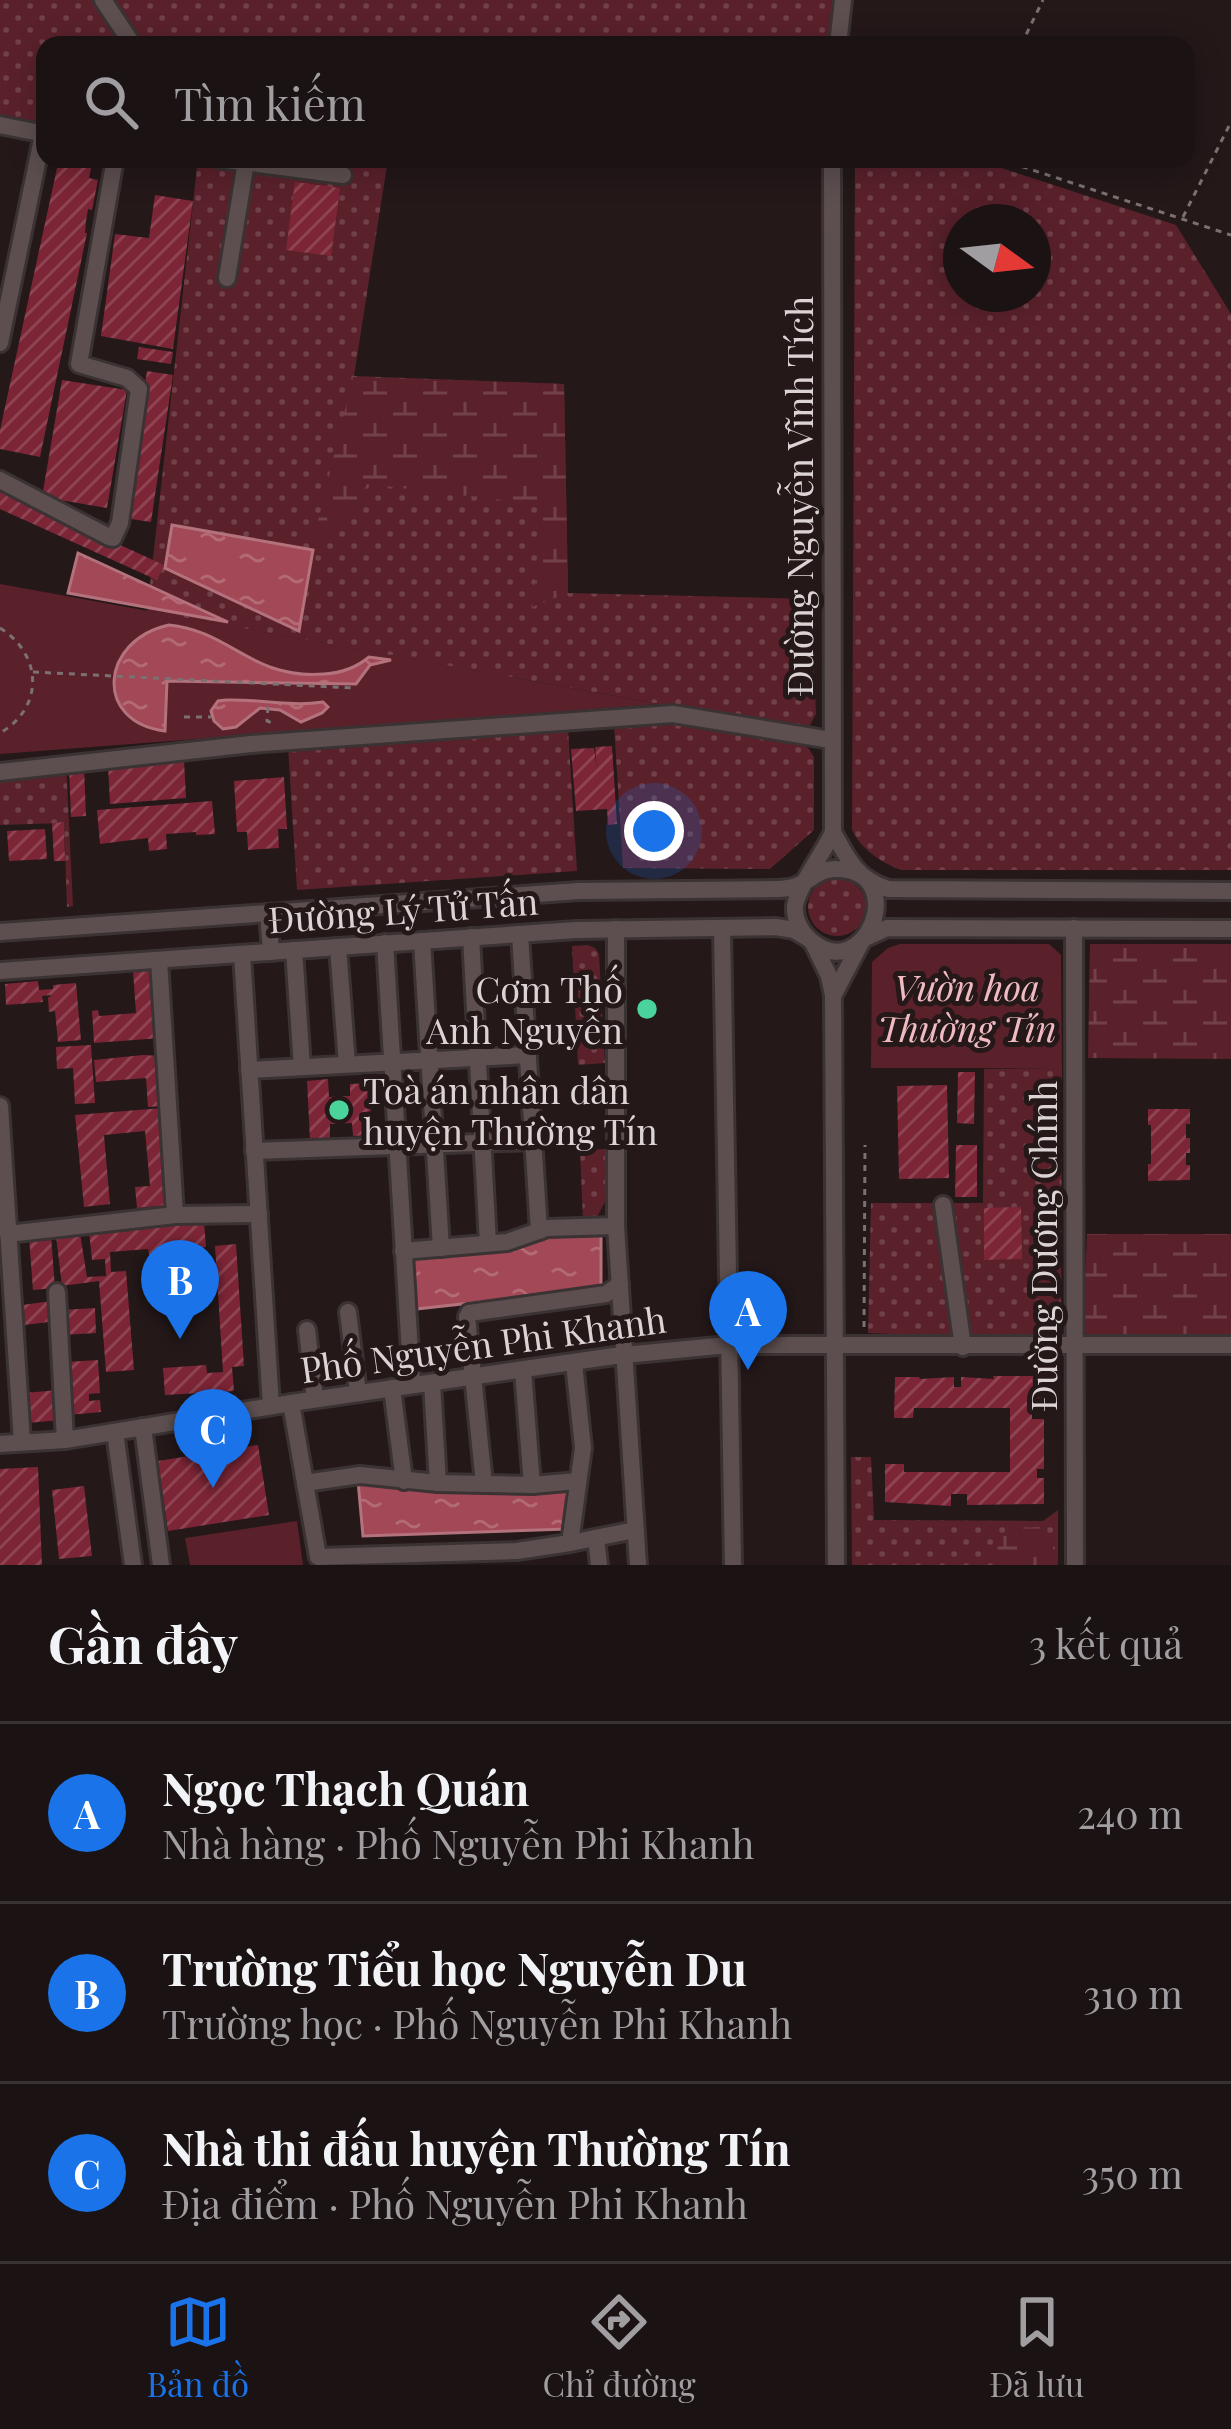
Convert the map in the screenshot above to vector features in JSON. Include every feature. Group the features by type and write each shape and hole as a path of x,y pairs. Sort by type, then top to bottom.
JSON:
{"street":[{"path":"103,0 127,36"},
{"path":"839,36 843,0"},
{"path":"0,124 36,132"},
{"path":"0,344 37,168"},
{"path":"0,480 109,537 116,533 139,389 127,378 79,364 113,168"},
{"path":"227,278 245,168"},
{"path":"291,168 343,175"},
{"name":"Đường Nguyễn Vĩnh Tích","path":"832,168 833,832"},
{"path":"0,772 289,742 673,713 831,740"},
{"path":"833,832 798,893 795,907 797,921 821,956 833,995 836,1565"},
{"path":"833,832 877,904 876,917 833,995"},
{"path":"806,881 830,868 901,891 1231,891"},
{"name":"Đường Lý Tử Tấn","path":"0,932 579,892 778,890 806,881"},
{"path":"268,913 271,952"},
{"name":"Đường Lý Tử Tấn","path":"0,971 616,929 776,927 794,930 811,941"},
{"path":"811,941 841,950 886,928 903,927 1231,929"},
{"path":"722,928 733,1565"},
{"name":"Đường Dương Chính","path":"1074,928 1075,1565"},
{"path":"616,929 616,1226 638,1565"},
{"path":"520,934 539,1231"},
{"path":"470,937 488,1244"},
{"path":"422,941 441,1248"},
{"path":"385,944 412,1385"},
{"path":"338,947 347,1064"},
{"path":"294,950 302,1067"},
{"path":"242,954 271,1406"},
{"path":"159,960 175,1215"},
{"path":"249,1070 528,1055"},
{"path":"0,1106 22,1442"},
{"path":"254,1151 534,1141"},
{"path":"943,1205 963,1347"},
{"path":"8,1234 175,1215 259,1214"},
{"path":"403,1251 507,1242 539,1231 616,1226"},
{"path":"483,1474 467,1317 472,1311 606,1294 620,1284"},
{"path":"57,1292 64,1440"},
{"path":"348,1312 358,1393"},
{"path":"307,1330 315,1399"},
{"name":"Phố Nguyễn Phi Khanh","path":"0,1444 64,1440 624,1355 728,1346 1231,1345"},
{"path":"560,1565 583,1448 574,1363"},
{"path":"523,1371 532,1485"},
{"path":"432,1383 438,1483"},
{"path":"392,1388 404,1481"},
{"path":"291,1402 318,1558 517,1558 635,1530"},
{"path":"143,1427 161,1565"},
{"path":"115,1432 133,1565"},
{"path":"304,1483 360,1475 438,1483 578,1481"},
{"path":"596,1538 598,1565"}],"path":[{"path":"1025,36 1043,0"},
{"path":"1182,219 1231,122"},
{"path":"1026,168 1231,235"},
{"path":"0,628 22,646 33,672 28,702 0,733"},
{"path":"33,672 354,688"},
{"path":"268,707 267,721 282,729 289,742"},
{"path":"184,717 211,717"},
{"path":"864,1347 865,1145"}],"green space":[{"path":"0,0 833,0 830,36 36,36 36,123 0,116"},
{"path":"197,168 387,168 354,376 564,384 568,593 811,599 816,714 810,725 801,727 147,611"},
{"path":"855,168 1002,168 1176,225 1231,314 1231,870 901,870 872,854 852,829"},
{"path":"353,377 564,384 568,593 532,607 543,505 367,484 357,506 313,542"},
{"path":"0,584 659,704 0,754"},
{"path":"674,722 795,740 809,749 814,757 814,830 770,869 623,868 614,725"},
{"path":"568,729 577,871 297,890 288,747"},
{"path":"66,762 73,906 67,907 64,823 0,825 0,767"},
{"path":"837,878 857,887 866,907 857,927 837,936 817,927 808,907 817,887"},
{"name":"Vườn hoa Thường Tín","path":"900,944 1049,944 1061,955 1062,1068 871,1068 872,962"},
{"path":"1090,944 1231,944 1231,1059 1088,1058"},
{"path":"588,945 599,954 605,1063 578,1065 572,946"},
{"path":"1062,1068 1058,1331 1045,1340 868,1333 871,1203 983,1203 984,1069"},
{"path":"605,1149 606,1200 595,1221 583,1221 580,1150"},
{"path":"1087,1234 1231,1234 1231,1341 1087,1335 1083,1327"},
{"path":"851,1457 871,1457 874,1520 1043,1521 1058,1510 1058,1565 852,1565"},
{"path":"297,1521 303,1565 190,1565 185,1538"},
{"path":"1039,1527 1055,1544 1054,1557 1046,1565 995,1565 1001,1536 1012,1529"}],"water":[{"path":"172,525 313,550 299,631 165,568"},
{"path":"78,553 228,622 68,593"},
{"path":"169,625 191,629 260,663 299,674 342,671 369,657 391,660 370,665 356,684 167,681 165,731 126,713 116,697 114,680 129,647 146,633"},
{"path":"218,701 323,702 328,707 301,722 280,710 260,708 236,727 223,729 211,711"},
{"path":"601,1231 601,1289 416,1309 409,1260 501,1251 547,1237"},
{"path":"358,1481 567,1490 566,1529 363,1536"}],"building":[{"path":"57,168 91,168 89,178 98,180 92,210 88,209 40,457 0,449 0,430"},
{"path":"295,182 340,188 331,256 286,250"},
{"path":"155,195 193,201 173,349 101,336 115,234 149,238"},
{"path":"139,347 173,352 171,364 137,359"},
{"path":"147,371 173,375 151,522 124,518"},
{"path":"62,380 127,390 107,508 42,497"},
{"path":"0,490 164,565 157,580 0,509"},
{"path":"612,746 617,824 608,825 607,809 576,811 571,749 594,748 597,768 595,747"},
{"path":"184,760 186,798 110,804 108,765"},
{"path":"69,767 84,767 86,816 71,817"},
{"path":"284,777 287,829 278,829 279,848 248,850 247,832 237,832 234,781"},
{"path":"212,801 215,834 166,834 167,849 149,851 148,838 100,844 97,810"},
{"path":"64,822 65,861 54,861 52,823"},
{"path":"45,829 47,859 9,861 7,831"},
{"path":"155,969 161,1038 94,1043 92,1011 98,1010 99,1016 136,1013 133,971"},
{"path":"38,981 39,990 76,983 81,1040 58,1042 55,1011 49,1012 52,995 42,996 43,1002 6,1005 5,984"},
{"path":"91,1045 95,1103 75,1104 73,1068 57,1069 56,1047"},
{"path":"161,1056 165,1106 148,1107 146,1078 96,1082 94,1060"},
{"path":"958,1072 975,1072 974,1124 957,1123"},
{"name":"Toà án nhân dân huyện Thường Tín","path":"328,1079 329,1097 350,1096 350,1084 369,1083 372,1135 353,1136 352,1123 330,1124 330,1139 310,1140 307,1081"},
{"path":"947,1085 949,1178 899,1179 897,1086"},
{"path":"163,1108 171,1205 137,1208 135,1187 150,1186 145,1131 104,1135 110,1204 84,1207 75,1115"},
{"path":"1148,1109 1190,1109 1186,1165 1190,1165 1190,1180 1148,1181"},
{"path":"956,1145 977,1145 977,1197 955,1197"},
{"path":"1021,1207 1022,1259 984,1260 984,1208"},
{"path":"204,1222 206,1247 149,1255 148,1249 110,1252 111,1272 126,1271 134,1370 106,1372 99,1281 62,1286 56,1236 80,1233 87,1277 106,1276 105,1259 92,1260 89,1231"},
{"path":"51,1235 55,1288 33,1290 29,1237"},
{"path":"236,1244 244,1366 232,1367 234,1391 165,1395 163,1368 206,1365 207,1373 223,1372 215,1246"},
{"path":"52,1301 56,1321 25,1325 22,1305"},
{"path":"95,1308 96,1333 63,1335 62,1310"},
{"path":"98,1360 100,1393 89,1394 89,1401 100,1400 101,1412 68,1415 66,1362"},
{"path":"1043,1376 1043,1402 1032,1402 1032,1419 1044,1419 1044,1469 1037,1469 1037,1478 1044,1478 1044,1504 967,1505 967,1494 951,1494 951,1506 885,1502 885,1464 904,1464 904,1472 1010,1472 1010,1408 914,1408 913,1418 894,1418 895,1377 954,1377 954,1387 961,1387 961,1377"},
{"path":"58,1390 61,1420 27,1423 25,1393"},
{"path":"258,1445 269,1515 168,1531 158,1461"},
{"path":"38,1467 42,1565 0,1565 0,1469"},
{"path":"84,1486 92,1556 59,1559 52,1490"}],"place":[{"name":"Cơm Thố Anh Nguyễn","path":"647,1009"},
{"name":"Toà án nhân dân huyện Thường Tín","path":"339,1110"},
{"name":"Trường Tiểu học Nguyễn Du","path":"180,1339"},
{"name":"Ngọc Thạch Quán","path":"748,1370"},
{"name":"Nhà thi đấu huyện Thường Tín","path":"213,1488"}]}
